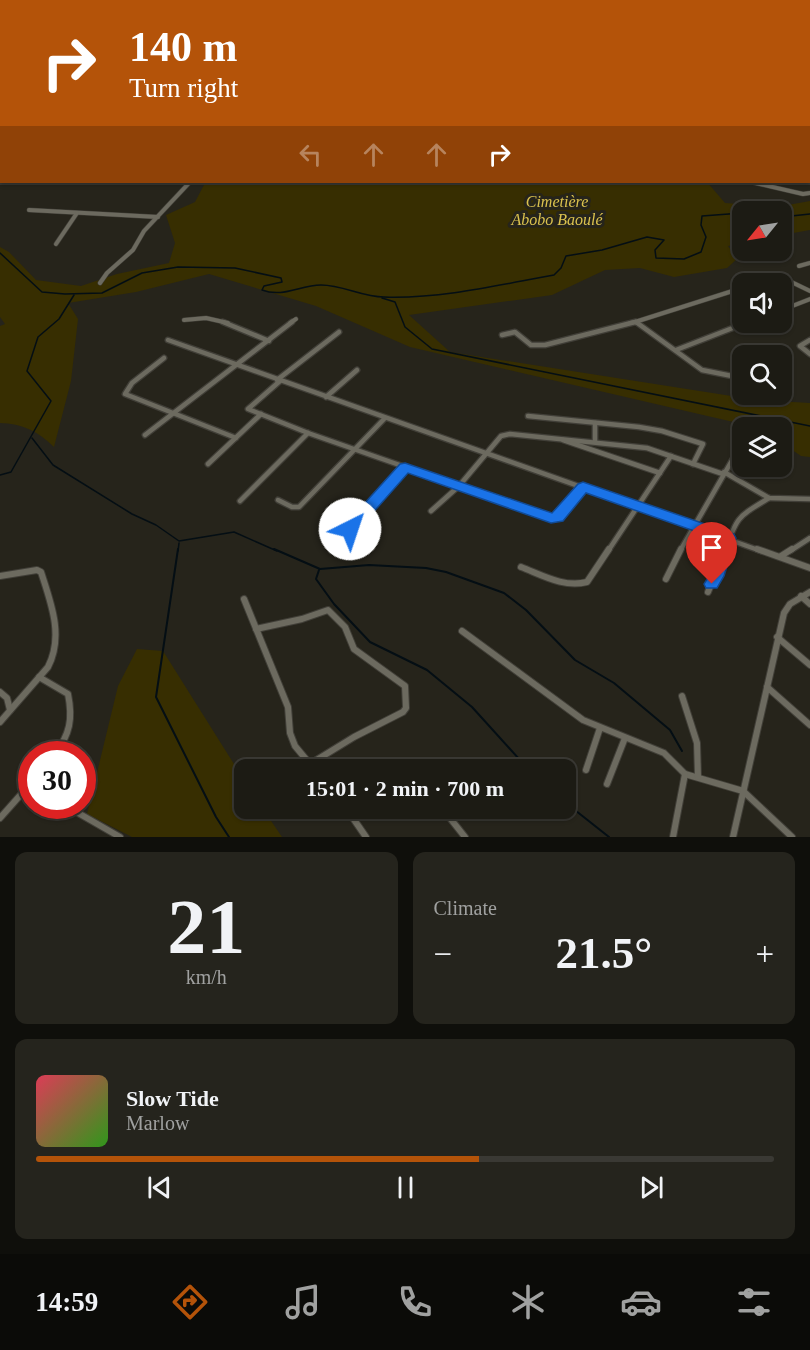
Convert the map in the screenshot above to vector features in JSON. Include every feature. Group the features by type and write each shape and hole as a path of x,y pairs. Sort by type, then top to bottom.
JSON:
{"street":[{"path":"100,283 107,273 133,250 144,231 189,183"},
{"path":"755,183 803,194 810,193"},
{"path":"28,210 158,217"},
{"path":"56,244 77,213"},
{"path":"799,266 810,263"},
{"path":"792,282 810,291"},
{"path":"502,335 515,332 531,345 545,345 635,322 732,291"},
{"path":"792,306 810,299"},
{"path":"184,320 197,317 213,318 269,341"},
{"path":"145,435 296,319"},
{"path":"635,322 702,370 732,376"},
{"path":"676,350 732,328"},
{"path":"339,332 278,381 248,410 405,468 554,518 558,518 583,487"},
{"path":"168,340 278,381 810,568"},
{"path":"810,340 800,345 810,354"},
{"path":"164,358 132,382 125,392 129,396 236,438"},
{"path":"326,398 357,370"},
{"path":"208,464 261,414"},
{"path":"528,416 663,431 703,446 693,464"},
{"path":"278,500 292,507 299,507 385,418"},
{"path":"595,423 595,441"},
{"path":"240,501 308,433"},
{"path":"431,511 459,486 485,453 505,435 595,441 647,448 723,473 769,498 801,501 810,499"},
{"path":"557,438 660,473"},
{"path":"521,567 570,583 579,585 587,582 671,456"},
{"path":"666,579 693,525 732,459"},
{"path":"350,529 405,468"},
{"path":"708,592 716,576 734,523 743,514 769,498"},
{"path":"781,556 810,538"},
{"path":"0,576 37,570 41,572 56,634 54,658 0,722"},
{"path":"733,837 784,613 790,604 810,592"},
{"path":"801,596 810,604"},
{"path":"244,599 288,707 290,733 296,746 307,759"},
{"path":"256,629 302,619 328,610 345,627 354,649 405,686 406,708 403,712 354,737 324,759"},
{"path":"462,631 583,720 664,753 685,774 743,791 792,837"},
{"path":"777,637 810,665"},
{"path":"39,677 65,690 69,698 72,724 62,741"},
{"path":"767,687 810,725"},
{"path":"0,692 7,698 10,710"},
{"path":"682,696 697,743 698,777"},
{"path":"586,770 600,728"},
{"path":"607,784 625,738"},
{"path":"673,837 685,774"},
{"path":"0,818 18,798"},
{"path":"89,819 120,837"},
{"path":"354,819 366,837"},
{"path":"451,819 465,837"}],"green space":[{"name":"Cimetière Abobo Baoulé","path":"205,183 708,183 725,203 732,204 732,245 728,246 732,252 732,261 735,261 727,268 674,277 640,268 605,270 552,295 409,315 450,352 732,396 732,405 810,403 810,457 801,456 792,450 792,417 732,417 732,422 410,347 316,306 209,274 136,292 68,303 78,319 71,381 54,447 30,429 0,423 0,326 5,324 0,317 0,247 9,252 36,280 81,286 117,274 169,263 175,243 166,215 195,202"},
{"path":"810,201 810,230 792,233 792,204"},
{"path":"137,649 163,651 234,764 234,819 270,819 282,837 132,837 96,819 96,777 118,686"}],"waterway":[{"path":"0,253 42,292 102,293 142,273 178,267 235,268 281,278 282,282 264,286 262,290 277,293 321,285 376,296 427,296 554,275 561,268 566,256 602,250 647,237 664,240 655,250 656,258 684,259 701,252 706,237 701,225 702,216 732,214"},
{"path":"792,216 810,214"},
{"path":"0,475 11,472 51,401 27,371 38,337 59,319 74,295"},
{"path":"382,298 395,302 405,327 432,349 810,426"},
{"path":"32,438 53,465 132,514 156,525 179,541 234,532 277,551"},
{"path":"178,551 179,543"},
{"path":"178,549 156,697 216,817 229,837"},
{"path":"274,549 320,569 369,565 426,568 446,572 504,593 526,610 575,660 614,683 670,730 682,751"},
{"path":"319,570 316,579 334,604 370,642 427,670 472,707 519,759"},
{"path":"576,811 609,837"}],"route":[{"path":"350,529 405,468 551,518 558,518 583,487 728,538 712,584"}]}
